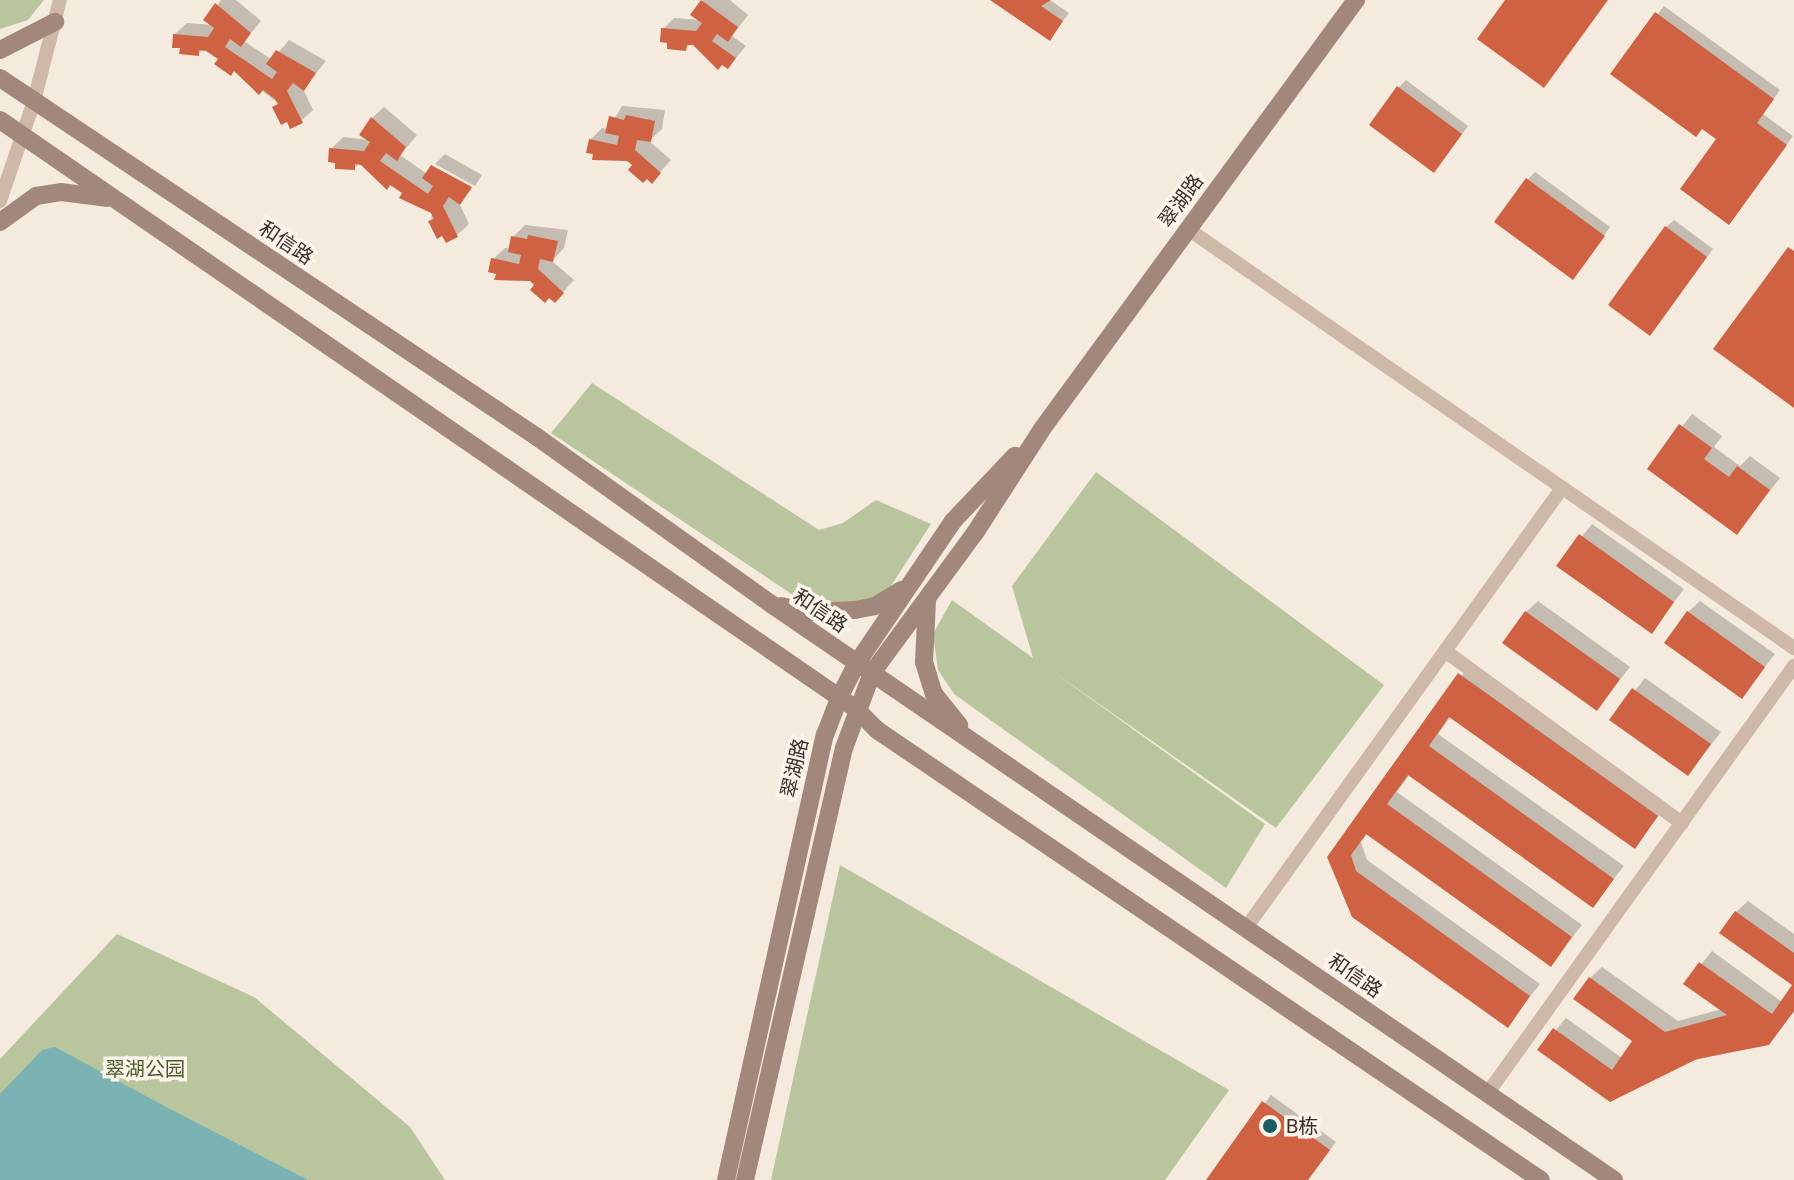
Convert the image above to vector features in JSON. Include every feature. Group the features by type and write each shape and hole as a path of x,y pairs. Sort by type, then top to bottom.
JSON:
{"street":[{"path":"0,201 34,101 60,0"},
{"name":"翠湖路","path":"726,1180 825,735 839,698 927,598 1042,429 1356,0"},
{"path":"0,50 55,22"},
{"name":"和信路","path":"0,78 537,437 771,604 1614,1180"},
{"path":"0,120 856,709 877,730 1541,1180"},
{"path":"0,222 22,202 61,192 120,202"},
{"path":"1188,229 1794,648"},
{"name":"翠湖路","path":"745,1180 864,668 908,586 953,521 1042,429"},
{"path":"1246,928 1562,488"},
{"path":"771,604 811,612 855,610 875,606 908,586"},
{"path":"927,598 922,642 927,674 934,694 971,740"},
{"path":"1445,651 1682,823"},
{"path":"1487,1094 1794,666"}],"green space":[{"path":"0,0 44,0 28,20 0,29"},
{"path":"592,383 819,530 843,523 876,500 931,524 889,589 867,603 805,603 551,433"},
{"path":"1096,472 1384,685 1276,828 1048,668 1265,824 1226,888 954,694 938,670 933,634 952,600 1033,658 1012,586"},
{"path":"840,865 1229,1090 1165,1180 771,1180"},
{"name":"翠湖公园","path":"117,934 254,997 410,1127 445,1180 0,1180 0,1059"}],"water":[{"path":"55,1047 308,1180 0,1180 0,1094 42,1050"}],"building":[{"path":"701,0 738,27 728,42 717,34 712,41 736,58 728,69 722,65 718,70 693,45 687,45 686,51 667,49 667,43 660,42 661,28 696,31 702,23 690,15"},
{"path":"990,0 1051,0 1041,6 1063,21 1050,41"},
{"path":"1505,0 1608,0 1544,88 1477,39"},
{"path":"215,3 251,33 241,47 230,39 225,47 272,79 277,72 266,64 276,50 316,73 304,91 293,83 287,91 303,123 290,129 287,122 281,125 272,107 278,104 275,99 263,90 259,95 234,71 231,76 214,64 218,59 206,51 199,50 199,56 179,54 180,48 172,48 173,34 208,37 214,28 203,20"},
{"path":"1655,12 1774,99 1757,123 1787,145 1729,225 1680,189 1716,139 1702,129 1696,137 1610,74"},
{"path":"1397,86 1462,134 1434,173 1369,125"},
{"path":"626,115 655,121 651,142 637,140 635,150 661,173 652,184 647,179 643,183 628,170 632,165 627,161 592,160 593,154 586,153 589,139 617,145 619,136 605,133 609,116 624,120"},
{"path":"371,117 406,147 397,161 386,153 380,161 428,194 433,186 422,178 431,165 472,187 460,205 449,197 443,206 458,237 446,243 442,236 437,239 428,221 434,219 431,213 399,198 402,193 390,185 387,190 361,165 355,164 355,170 335,169 335,163 328,162 329,148 364,151 370,142 359,135"},
{"path":"1526,178 1605,236 1573,280 1494,222"},
{"path":"1665,226 1707,257 1650,336 1608,305"},
{"path":"528,235 558,241 553,262 540,259 538,269 564,293 555,303 549,298 545,303 530,290 534,285 530,281 494,280 496,274 488,272 491,258 519,264 521,255 508,252 511,236 527,239"},
{"path":"1788,247 1794,251 1794,408 1713,349"},
{"path":"1679,424 1712,448 1704,459 1729,477 1737,466 1770,490 1737,535 1647,469"},
{"path":"1579,534 1674,602 1652,634 1556,566"},
{"path":"1525,611 1620,679 1597,711 1502,643"},
{"path":"1687,611 1765,667 1742,699 1664,643"},
{"path":"1458,673 1658,816 1635,849 1449,717 1429,746 1614,879 1593,908 1408,775 1387,804 1572,937 1551,967 1366,834 1351,855 1356,871 1530,996 1508,1028 1352,917 1327,857"},
{"path":"1632,688 1711,744 1688,776 1609,720"},
{"path":"1735,911 1794,953 1794,1011 1769,1045 1697,1059 1610,1102 1537,1050 1553,1028 1612,1070 1632,1041 1573,999 1589,977 1665,1032 1727,1015 1683,984 1699,962 1772,1014 1792,985 1719,933"},
{"name":"B栋","path":"1262,1101 1330,1150 1308,1180 1206,1180"}],"place":[{"name":"B栋","path":"1270,1126"}]}
